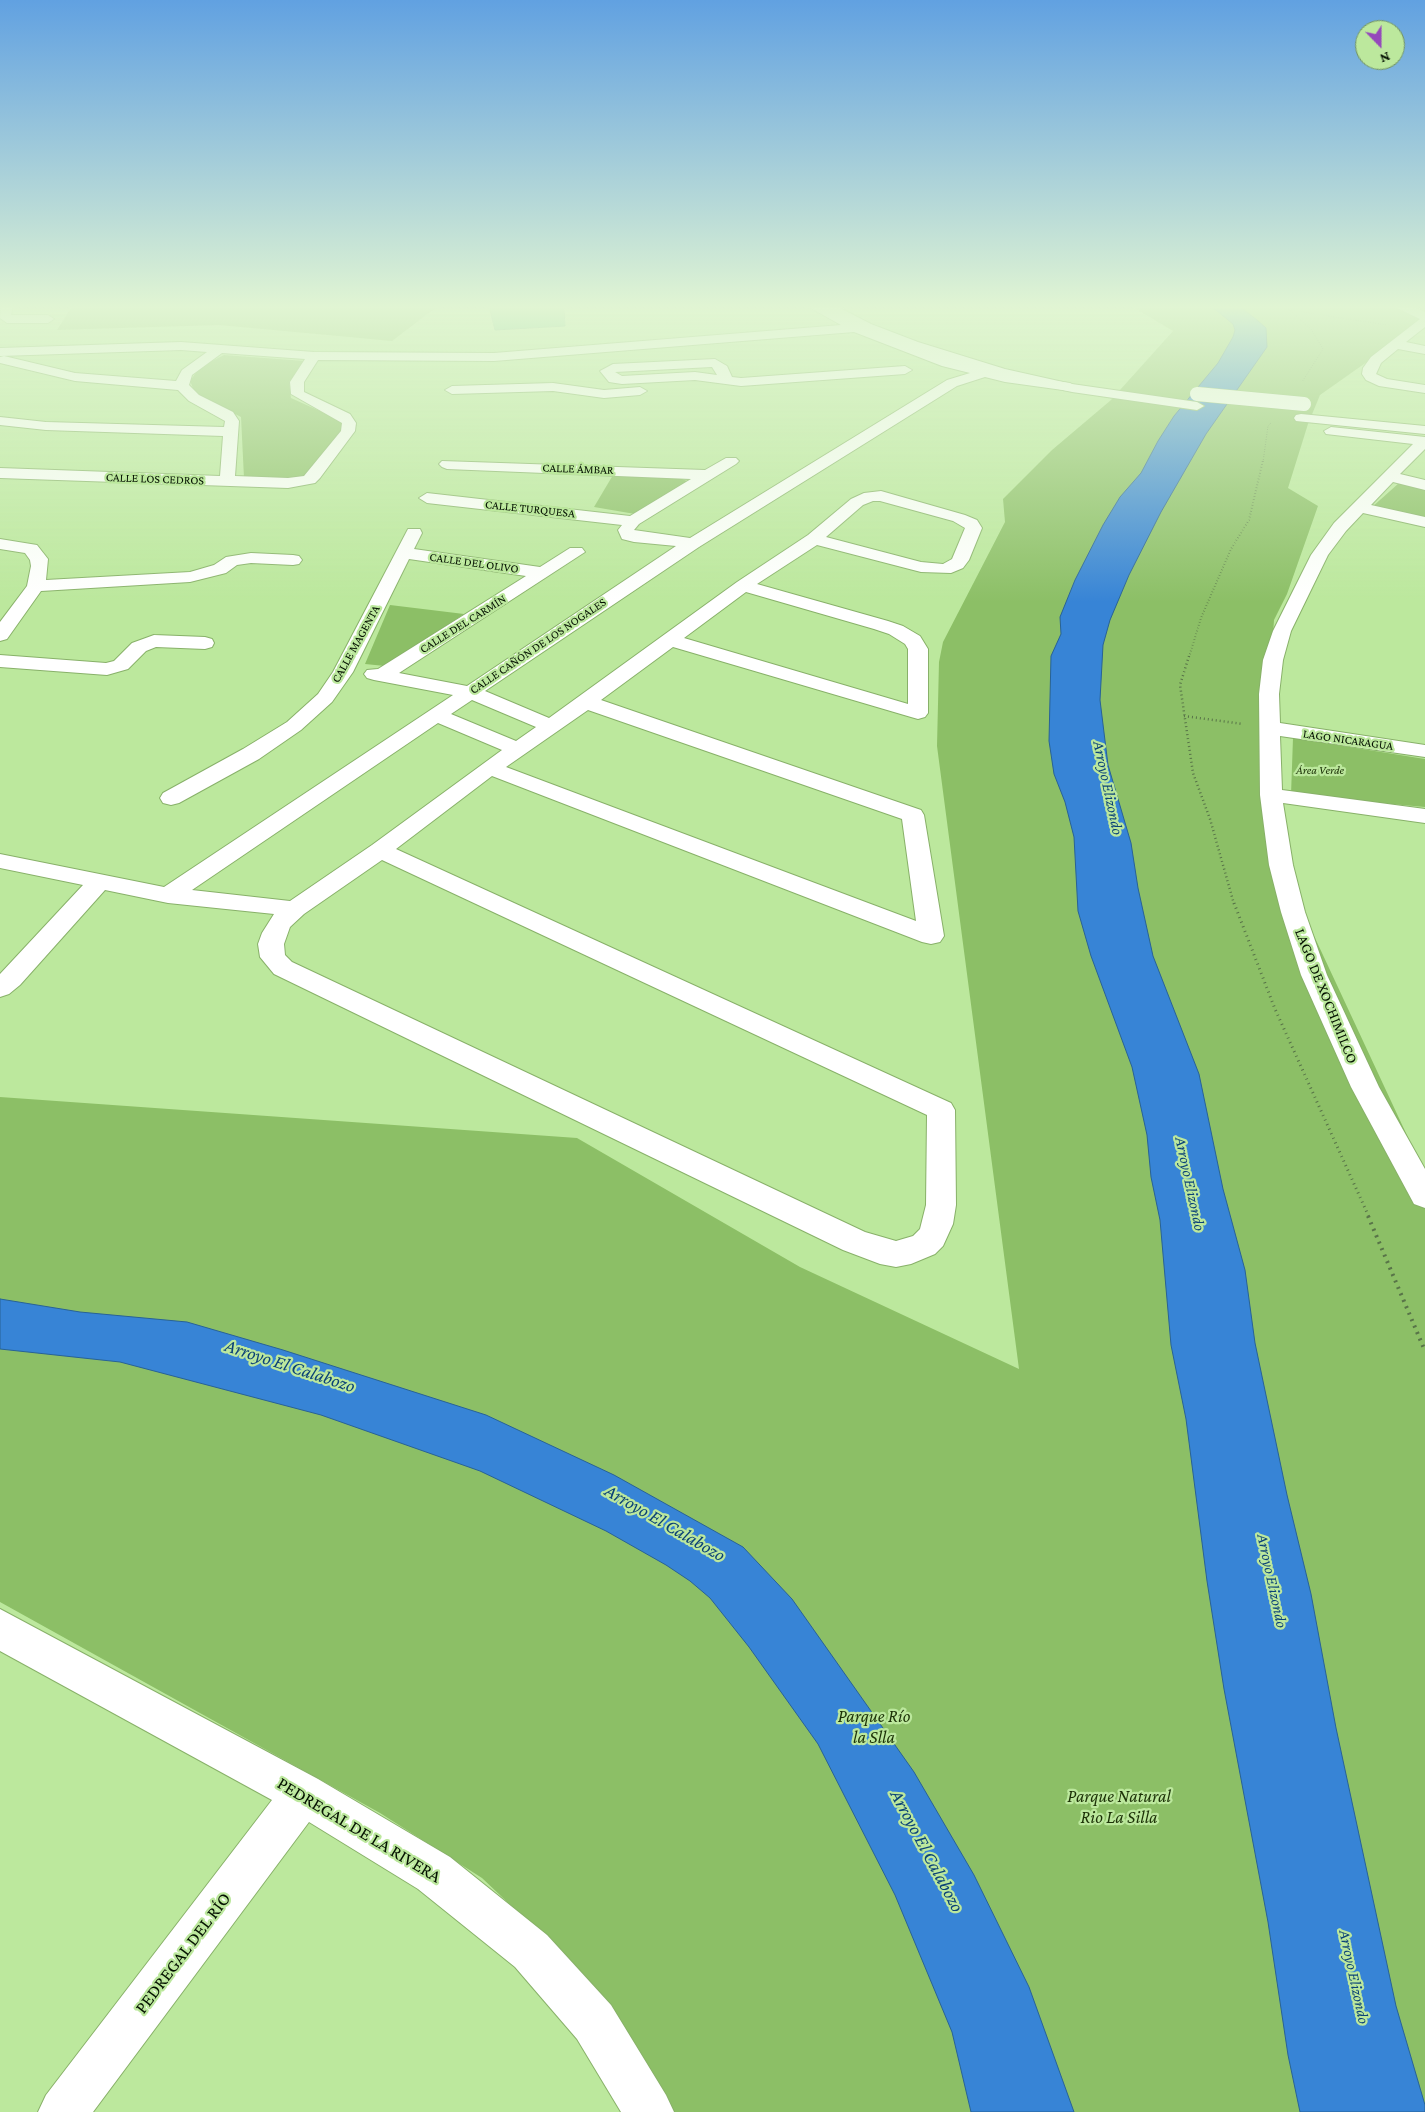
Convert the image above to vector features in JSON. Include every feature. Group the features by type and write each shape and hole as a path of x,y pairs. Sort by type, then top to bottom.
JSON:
{"main road":[{"path":"207,405 228,415 232,421 227,481"},
{"name":"CALLE LOS CEDROS","path":"0,473 288,484 309,480 315,475 348,431 349,423 345,417 320,405"},
{"name":"CALLE CAÑÓN DE LOS NOGALES","path":"168,896 693,543 908,405"},
{"path":"1241,405 1302,411 1425,416"},
{"path":"1302,411 1425,437"},
{"path":"0,421 46,426 232,432"},
{"path":"1331,431 1425,437"},
{"name":"LAGO DE XOCHIMILCO","path":"1425,437 1340,527 1320,555 1282,631 1273,660 1271,675 1271,795 1283,874 1293,912 1314,974 1364,1087 1425,1196"},
{"name":"CALLE ÁMBAR","path":"450,460 708,475"},
{"name":"CALLE MAGENTA","path":"171,798 251,754 294,726 325,698 343,672 405,553 427,498 450,460"},
{"path":"693,543 632,537 626,530 633,521 731,461"},
{"path":"1389,476 1425,485"},
{"path":"380,850 941,1110 941,1205 938,1224 932,1237 924,1246 896,1254 880,1251 863,1244 283,968 273,957 271,944 280,922 295,909 380,850 490,768 586,702 743,586 814,539 857,502 870,496 887,498 960,518 971,524 974,528 960,560 957,564 945,569 921,567 814,539"},
{"name":"CALLE TURQUESA","path":"427,498 633,521"},
{"path":"1359,507 1425,522"},
{"path":"0,544 31,549 39,559 40,566 36,586 0,635"},
{"name":"CALLE DEL CARMÍN","path":"384,674 576,552"},
{"name":"CALLE DEL OLIVO","path":"405,553 543,573"},
{"path":"36,586 190,577 205,574 232,561 292,560"},
{"path":"670,640 918,713 918,649 912,640 881,625 743,586"},
{"path":"0,661 107,668 121,665 139,647 154,641 205,643"},
{"path":"343,672 384,674 469,692 551,726"},
{"path":"490,768 931,936 913,815 586,702"},
{"path":"435,715 517,749"},
{"name":"LAGO NICARAGUA","path":"1271,728 1425,751"},
{"path":"1271,795 1425,816"},
{"path":"0,861 168,896 295,909"},
{"path":"0,988 11,979 99,882"},
{"name":"PEDREGAL DE LA RIVERA","path":"0,1629 303,1794 434,1873 531,1951 594,2022 648,2112"},
{"name":"PEDREGAL DEL RÍO","path":"63,2112 303,1794"}],"path":[{"path":"1184,716 1271,728"}],"green space":[{"path":"217,405 306,405 342,421 341,432 302,479 244,478 241,417"},
{"name":"Parque Río la Slla","path":"1106,405 1316,405 1288,488 1318,506 1287,594 1274,620 1269,694 1281,865 1425,1174 1425,2112 665,2112 563,1955 482,1878 380,1813 0,1602 0,1097 577,1138 800,1267 1019,1369 937,746 939,662 943,642 1005,522 1003,499 1052,450"},
{"path":"613,475 676,477 690,482 635,514 594,507"},
{"path":"1399,483 1425,489 1425,519 1371,508"},
{"path":"390,605 464,614 385,666 365,664"},
{"name":"Área Verde","path":"1293,738 1425,759 1425,807 1291,795"}],"water":[{"name":"Arroyo Elizondo","path":"1183,405 1227,405 1206,434 1161,512 1129,575 1110,620 1103,645 1100,700 1108,765 1131,843 1138,888 1153,956 1199,1074 1223,1189 1245,1270 1255,1343 1287,1495 1311,1594 1336,1728 1396,2006 1425,2105 1425,2112 1300,2112 1288,2055 1268,1922 1224,1689 1207,1581 1186,1419 1171,1345 1160,1220 1151,1177 1147,1135 1132,1067 1091,956 1078,911 1074,837 1065,802 1054,774 1049,741 1051,656 1061,634 1060,617 1075,580 1103,525 1120,497 1141,473 1174,416"},
{"name":"Arroyo El Calabozo","path":"0,1299 80,1312 187,1322 283,1350 486,1415 614,1475 743,1547 792,1599 914,1772 974,1875 1029,1987 1074,2112 971,2112 952,2032 895,1895 818,1744 749,1647 710,1598 690,1581 606,1531 480,1471 321,1415 120,1362 0,1349"}],"park label":[{"name":"Parque Natural Rio La Silla","path":"1119,1806"}]}
